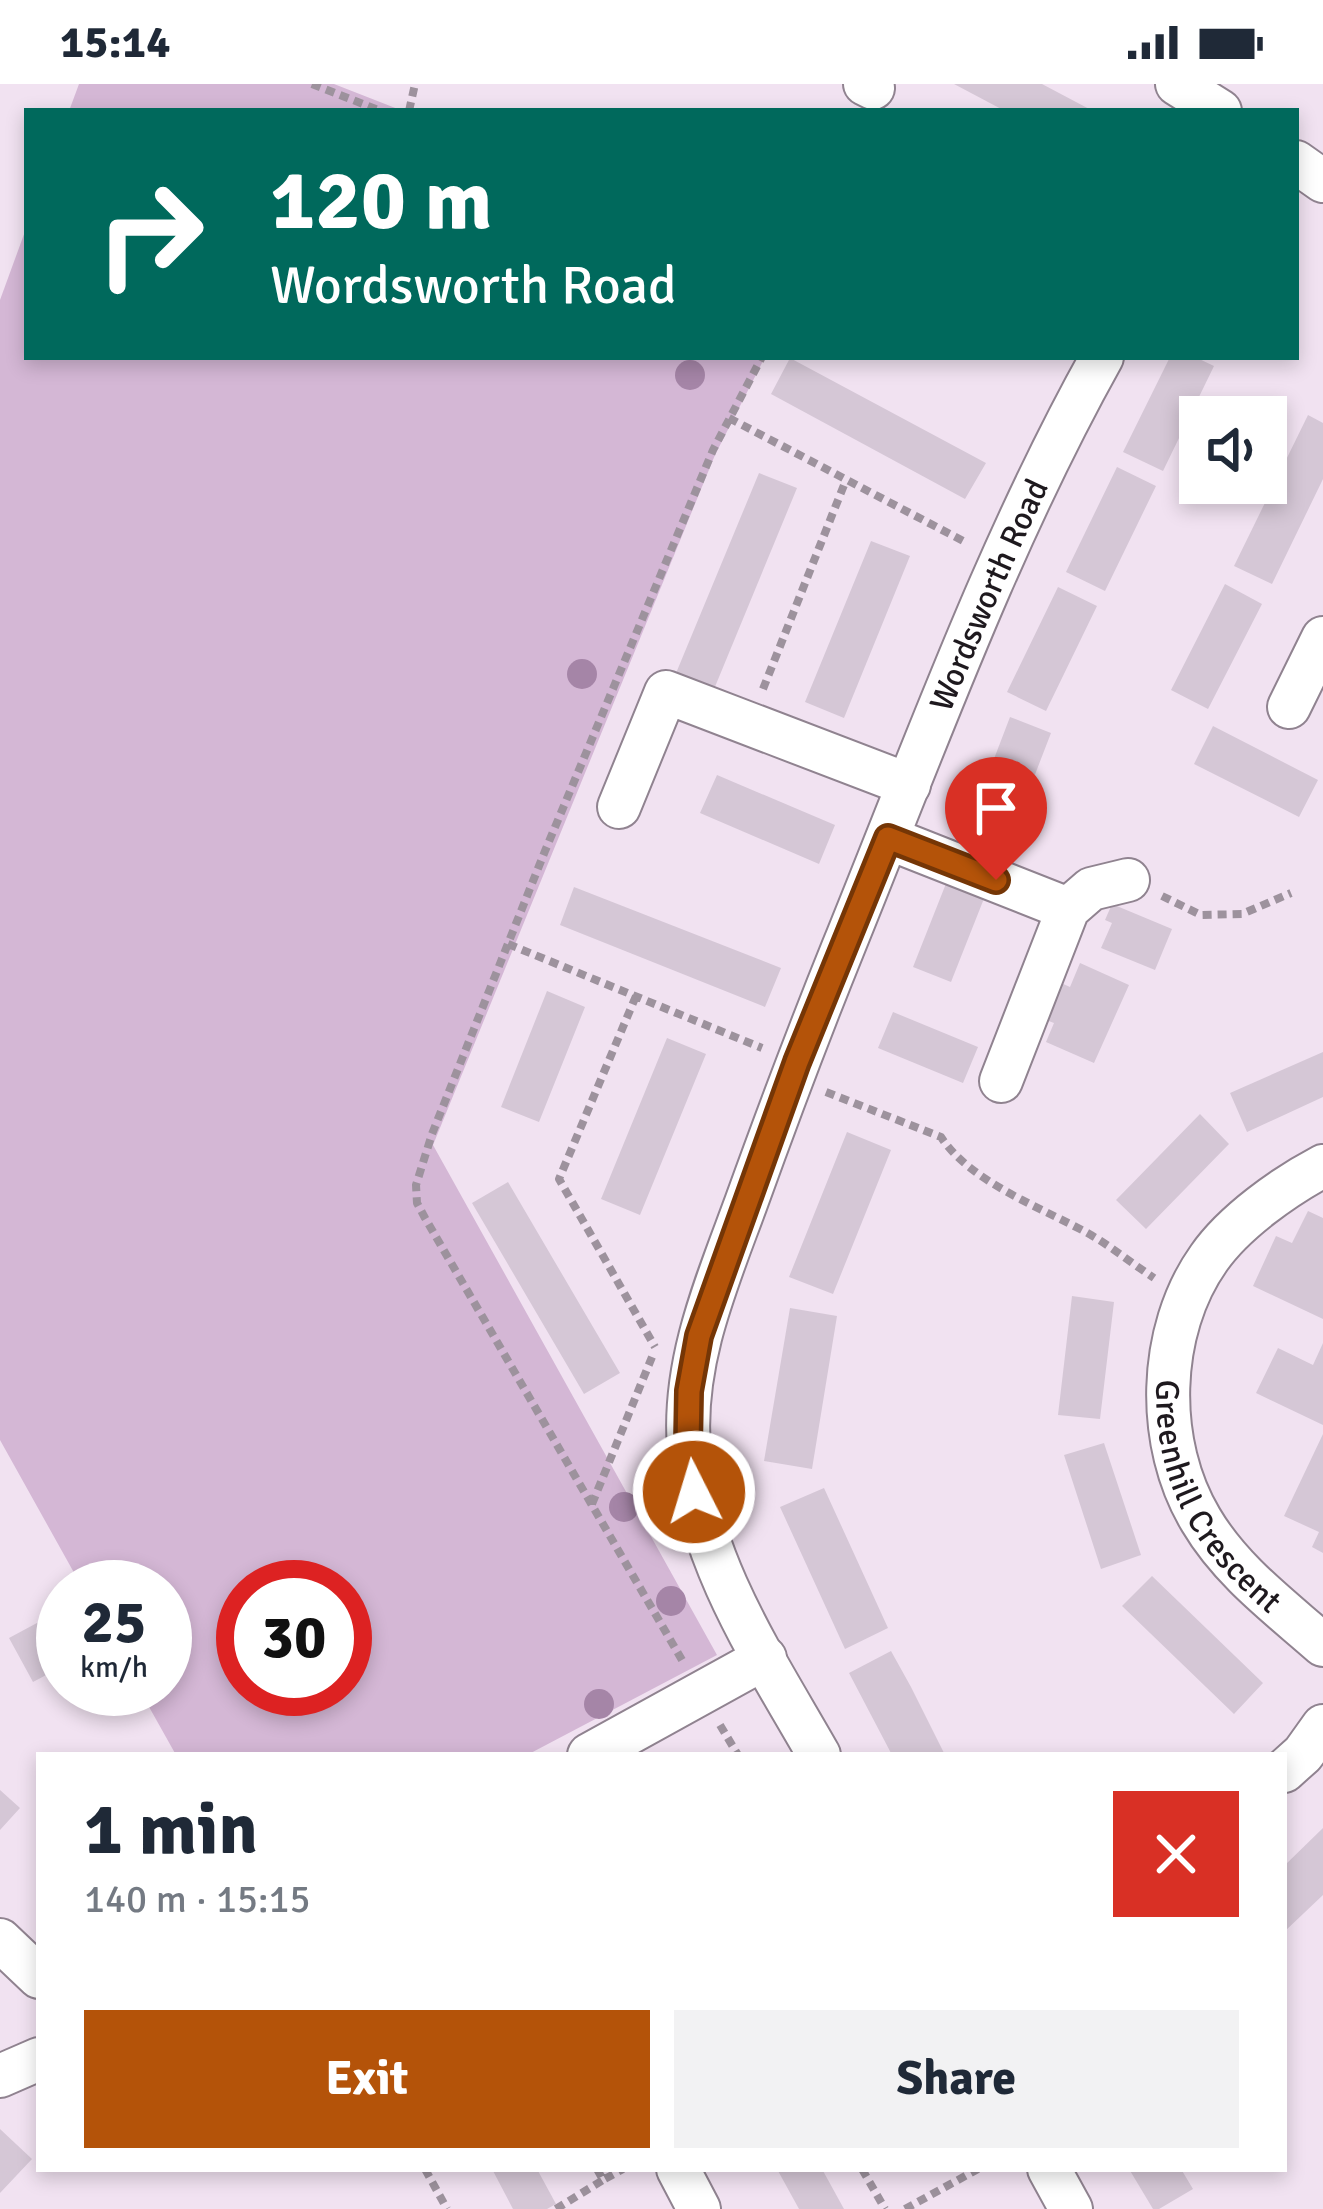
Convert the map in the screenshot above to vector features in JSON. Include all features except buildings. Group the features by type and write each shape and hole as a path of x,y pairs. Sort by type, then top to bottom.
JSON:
{"street":[{"path":"1177,84 1215,108"},
{"name":"Wordsworth Road","path":"817,1752 721,1574 694,1492 688,1445 689,1391 699,1336 794,1071 1000,560 1100,360"},
{"path":"1288,707 1323,638"},
{"path":"619,807 666,692 909,784"},
{"path":"888,838 1068,909"},
{"path":"1001,1082 1068,909 1091,889 1128,880"},
{"name":"Greenhill Crescent","path":"1323,1166 1256,1210 1210,1256 1187,1296 1170,1363 1169,1423 1181,1475 1201,1520 1246,1578 1323,1645"},
{"path":"594,1752 765,1658"},
{"path":"1287,1768 1323,1726"},
{"path":"0,1940 36,1974"},
{"path":"0,2076 36,2060"},
{"path":"679,2172 699,2209"},
{"path":"1051,2172 1071,2209"}],"path":[{"path":"312,84 373,108"},
{"path":"700,1693 417,1203 416,1185 508,944 713,450 760,360"},
{"path":"730,418 1000,560"},
{"path":"749,724 846,481"},
{"path":"1128,880 1202,914 1241,914 1292,893"},
{"path":"508,944 636,996 940,1137 976,1173 1095,1237 1187,1296"},
{"path":"636,996 559,1179 656,1347"},
{"path":"592,1506 662,1330"},
{"path":"427,2172 447,2209"},
{"path":"599,2172 603,2180"},
{"path":"556,2209 618,2172"},
{"path":"864,2172 884,2209"},
{"path":"905,2209 973,2172"}],"shaded area":[{"path":"79,84 334,84 395,108 70,108"},
{"path":"24,234 24,360 763,360 715,455 433,1145 717,1655 533,1752 174,1752 154,1716 192,1716 192,1560 67,1560 0,1440 0,300"}],"route":[{"path":"694,1492 688,1445 689,1391 699,1336 797,1062 888,838 996,880"}]}
